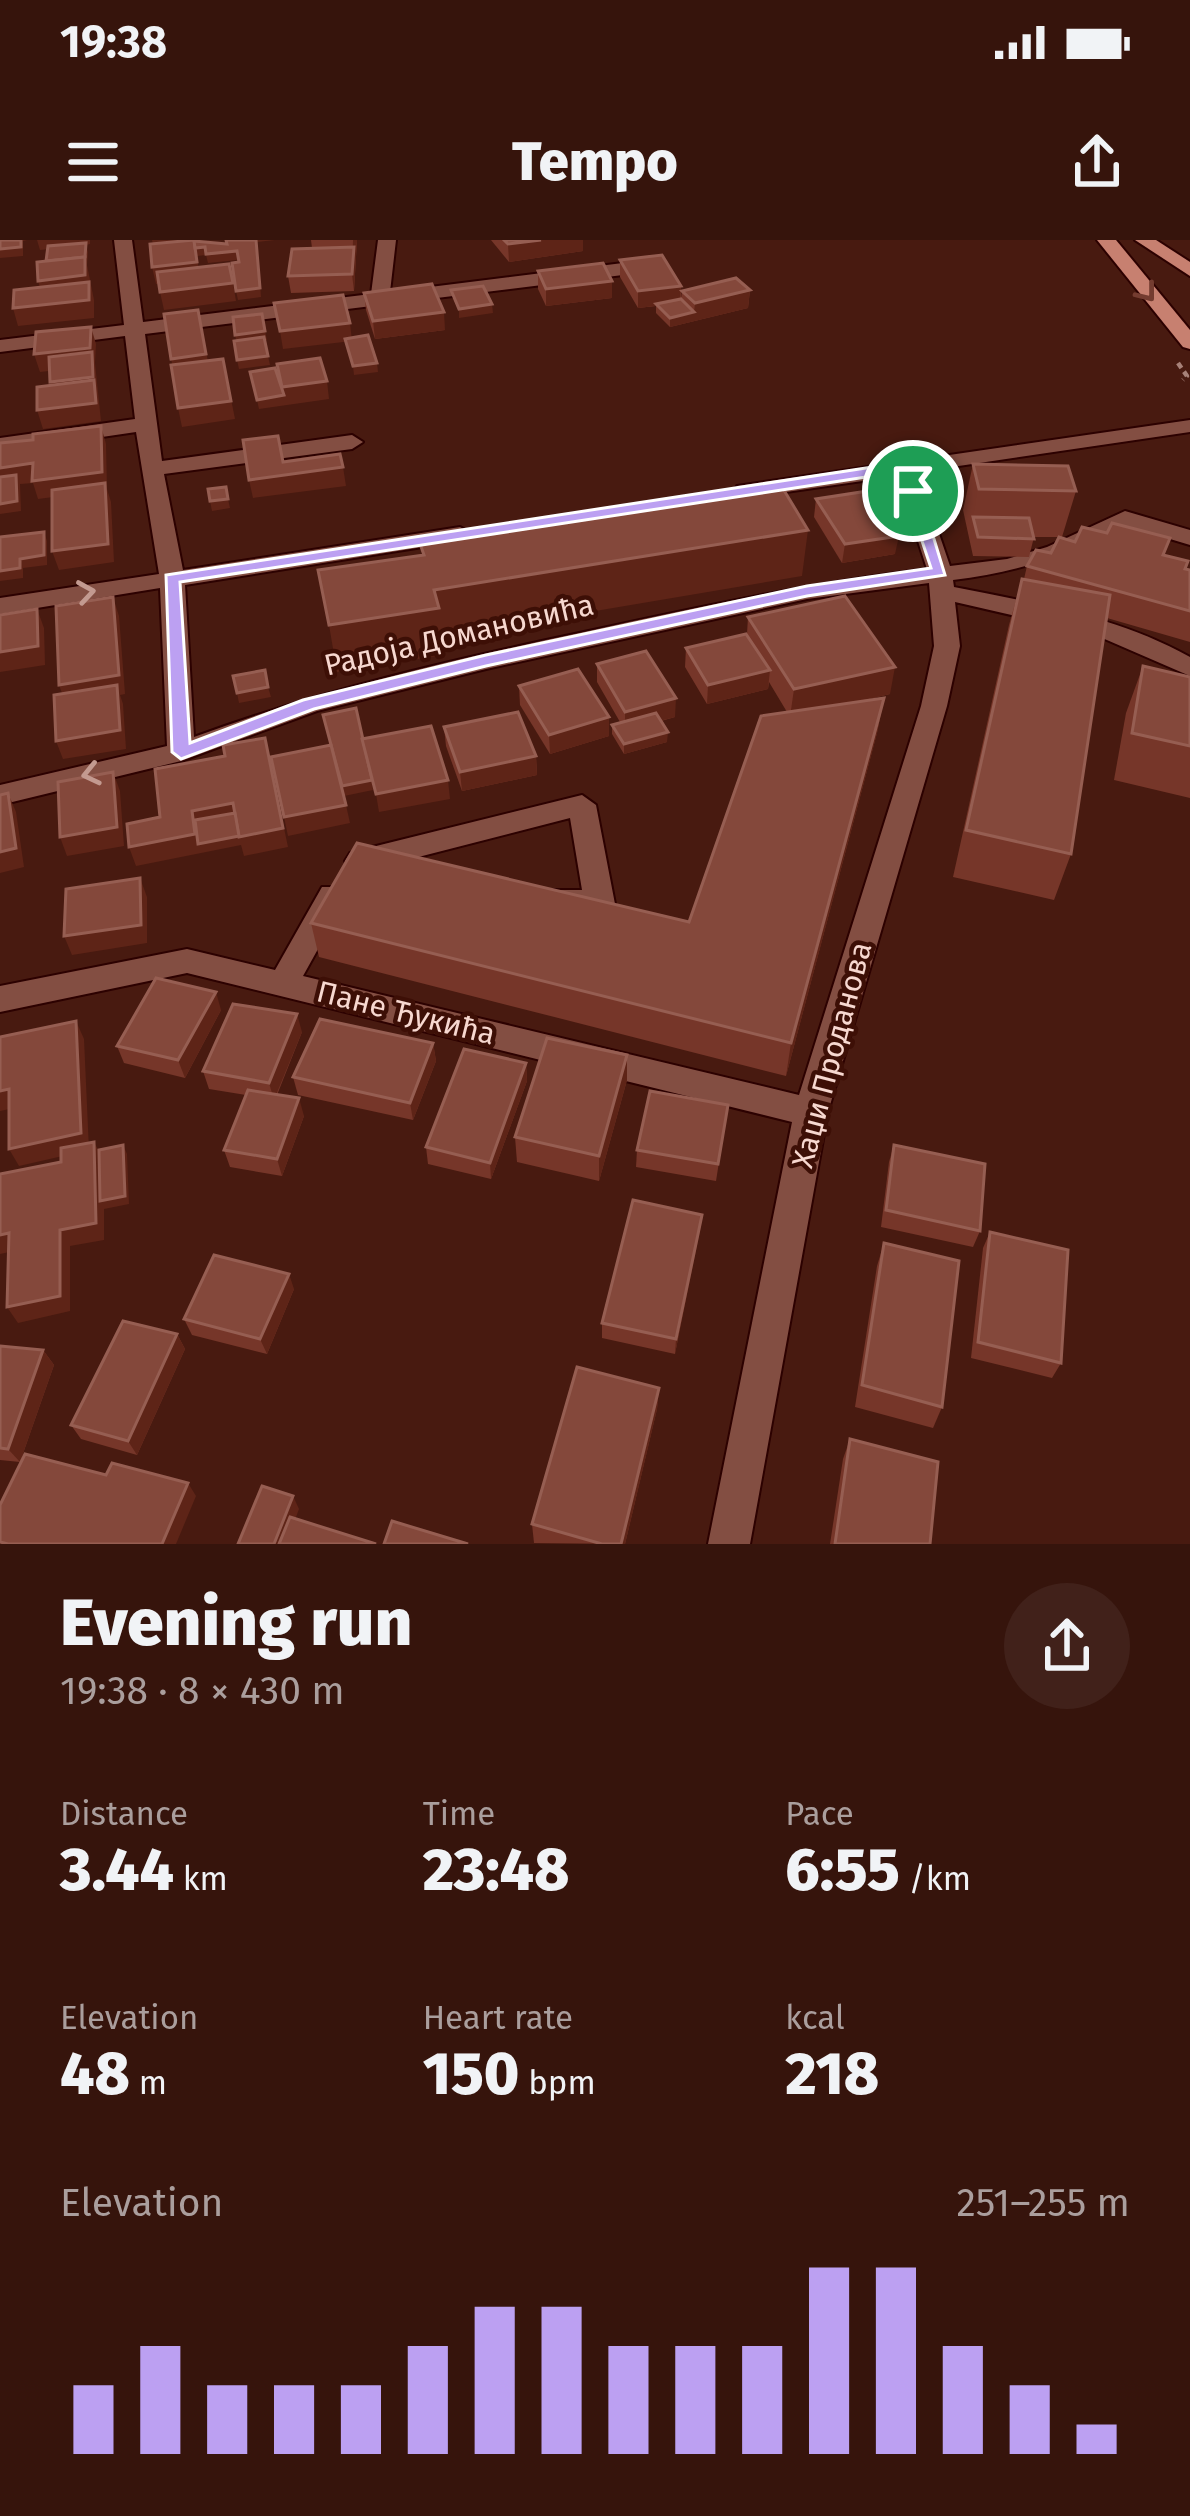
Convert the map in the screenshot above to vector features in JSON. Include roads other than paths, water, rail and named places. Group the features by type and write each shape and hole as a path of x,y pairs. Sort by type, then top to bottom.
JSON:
{"main road":[{"path":"1106,240 1190,343"},
{"path":"1144,240 1190,270"}],"street":[{"path":"123,240 152,469 172,578 181,752"},
{"path":"380,296 387,240"},
{"path":"0,346 639,267"},
{"path":"1154,429 1183,414 1190,400"},
{"path":"0,445 148,424"},
{"path":"716,496 1190,426"},
{"path":"152,469 352,442"},
{"path":"905,467 941,582 1166,652 1190,668"},
{"name":"Радоја Домановића","path":"0,795 181,752 310,704 486,661 807,591 941,582 1010,566 1054,552 1125,518 1190,538"},
{"path":"0,606 480,531"},
{"name":"Хаџи Проданова","path":"729,1544 811,1112 934,706 947,646 941,582"},
{"path":"283,984 352,863 582,805 600,904 532,893"},
{"path":"352,863 419,874"},
{"name":"Пане Ђукића","path":"0,999 187,961 811,1112"}]}
